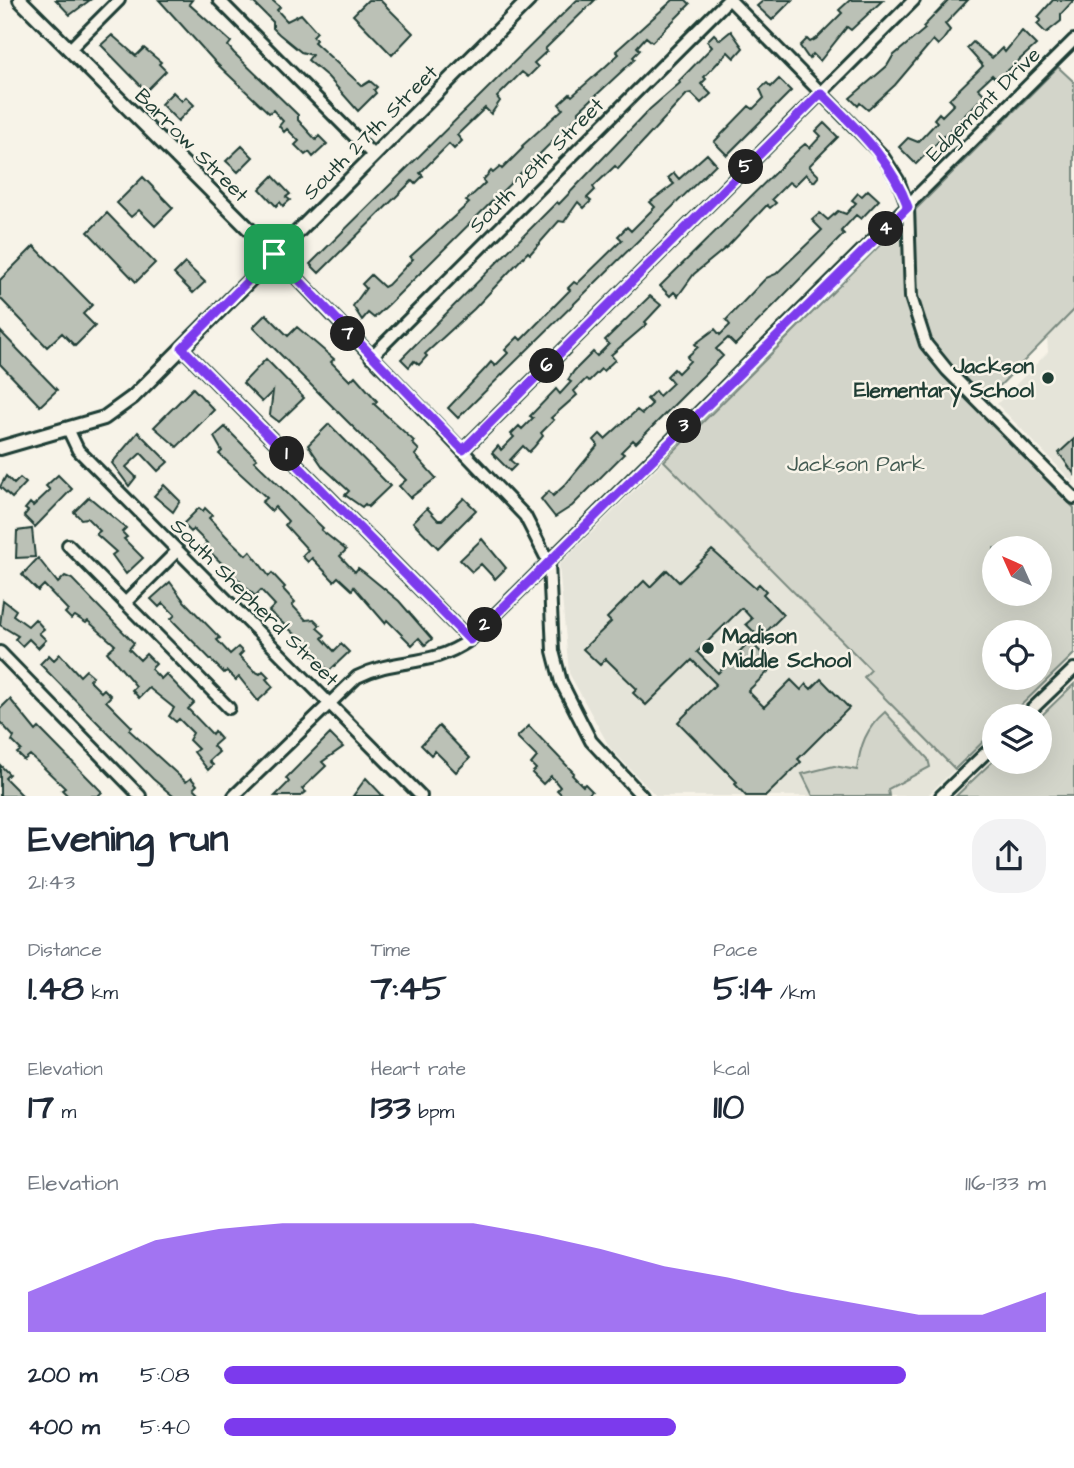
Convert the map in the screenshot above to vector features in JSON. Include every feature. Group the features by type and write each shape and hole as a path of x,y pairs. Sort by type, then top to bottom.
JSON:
{"main road":[{"name":"Barrow Street","path":"20,0 274,254"},
{"name":"South 27th Street","path":"0,448 104,418 133,397 529,0"}],"street":[{"path":"69,50 120,0"},
{"path":"219,0 373,156"},
{"path":"729,0 882,155 898,180 908,207 911,297 926,344 947,370 1074,498"},
{"name":"South 28th Street","path":"371,357 729,0"},
{"path":"463,450 914,0"},
{"name":"Edgemont Drive","path":"234,796 357,677 373,669 440,658 470,640 1074,40"},
{"name":"Barrow Street","path":"274,254 525,516 548,563 553,651 562,682 591,741 642,796"},
{"path":"182,348 470,640"},
{"name":"South Shepherd Street","path":"69,430 78,450 419,795"},
{"path":"68,545 229,708"},
{"path":"125,603 177,551"},
{"path":"0,652 140,796"},
{"path":"1038,704 1074,669"},
{"path":"941,796 982,757"}],"shaded area":[{"name":"Jackson Elementary School","path":"1074,310 1074,483 997,404 1048,352 1047,337"},
{"name":"Madison Middle School","path":"664,461 871,670 864,677 955,769 927,796 656,796 610,748 569,673 559,565"}],"green space":[{"name":"Jackson Park","path":"1058,67 1074,82 1074,310 979,407 1074,508 1074,654 1052,675 1052,620 982,620 982,690 1037,690 1022,704 982,704 982,743 955,769 864,677 871,670 664,461"},
{"path":"1074,684 1074,796 956,796 982,771 982,774 1052,774 1052,705"},
{"path":"885,712 928,759 930,767 888,789 889,796 813,796 802,774 834,766 857,770 865,738 873,724"}],"building":[{"path":"56,0 90,0 70,15"},
{"path":"159,0 192,0 189,4 231,42 228,46 234,53 298,115 298,120 316,140 319,136 327,144 313,157 309,152 305,155 295,145 299,141 287,129 284,132 279,126 283,121 273,110 269,113 216,63"},
{"path":"251,0 272,0 280,7 277,10 287,21 301,14 317,32 313,36 316,40 314,42 362,86 370,81 377,87 374,90 376,93 358,111 328,77 308,60 312,55 301,52 279,34 273,28 273,22"},
{"path":"368,0 380,0 413,33 392,55 353,15"},
{"path":"577,0 595,0 545,49 547,51 534,63 538,67 528,77 522,72 497,97 500,101 491,114 485,108 457,135 462,141 454,149 449,144 420,173 423,176 415,184 412,181 319,273 310,264"},
{"path":"673,0 686,0 690,4 652,42 646,37 637,47 640,50 633,57 635,59 578,112 580,114 389,304 374,318 368,313 362,320 353,306 366,288 362,284 371,275 384,287 388,285 413,259 410,257 469,203 466,201 485,183 483,180 491,171 493,173 500,167 502,169 522,146 563,109 559,104 606,66 619,54 616,51"},
{"path":"764,0 792,0 772,20 757,6"},
{"path":"850,0 883,0 851,30 847,27 820,61 813,54 809,59 800,46 807,39 810,42 816,39 842,13 839,10"},
{"path":"949,0 968,0 945,24 950,30 943,40 938,45 933,40 895,85 868,110 860,103 858,106 850,98 925,29 923,27"},
{"path":"1053,0 1074,0 1061,14 1061,21 1046,33 1037,24 1041,20 1038,17"},
{"path":"731,31 743,48 734,58 728,52 704,77 706,79 701,84 711,94 701,103 691,93 687,94 618,169 615,166 593,187 595,190 587,198 591,201 584,208 578,202 564,222 559,221 530,254 528,252 474,309 425,354 427,356 419,365 414,361 409,367 401,359 557,202 559,204 650,109 680,83 712,47 707,41 714,34 720,40"},
{"path":"1022,31 1036,45 997,80 992,75 978,88 985,95 916,164 899,147 908,138 918,142 937,122 934,119 939,113 942,116 954,104 949,99 983,66 967,48 973,42 992,58 1002,48 1005,52"},
{"path":"112,35 136,56 144,48 161,62 159,64 166,71 146,91 101,45"},
{"path":"779,79 791,91 727,155 714,142 749,106 753,109 764,98 760,89 767,83 771,87"},
{"path":"173,92 182,101 186,97 194,105 178,121 161,104"},
{"path":"824,123 838,137 809,166 819,176 814,182 806,174 794,186 789,182 772,199 776,203 770,208 767,205 728,246 694,274 678,296 674,292 670,296 660,286 799,149 805,144 810,148 821,136 816,131"},
{"path":"242,146 253,157 238,172 226,161"},
{"path":"707,154 716,164 458,418 448,408 491,362 495,366 508,353 505,350 518,337 521,340 570,290 568,288 574,282 577,284 622,240 618,236 627,227 631,231 655,207 650,202 674,184 668,178 674,173 679,179"},
{"path":"273,176 290,194 286,197 290,200 283,206 280,202 276,206 260,189"},
{"path":"143,177 173,208 155,226 139,210 131,217 117,203"},
{"path":"868,190 879,200 861,219 856,215 841,231 844,234 735,345 728,338 716,349 723,356 636,443 633,440 621,452 624,454 572,506 555,517 541,499 549,491 553,496 566,484 598,445 594,440 600,434 605,439 637,410 642,414 652,404 647,399 655,391 659,396 673,383 667,376 674,369 678,373 690,361 687,357 698,347 695,344 715,329 720,335 730,325 726,320 766,278 776,274 822,230 812,220 820,213 828,220 838,211 846,214 856,203 852,200 858,193 862,196"},
{"path":"107,213 155,263 136,282 88,232"},
{"path":"34,246 92,305 83,314 95,326 75,346 62,333 47,347 0,298 0,280"},
{"path":"185,263 205,282 193,293 174,274"},
{"path":"650,296 661,305 645,322 647,324 611,355 615,360 589,381 586,379 574,391 577,395 551,418 554,420 541,433 543,436 534,447 529,452 523,446 510,460 516,465 510,471 492,453 498,446 501,450 514,437 511,434 519,426 522,429 533,418 530,416 556,389 560,394 571,382 568,380 574,371 593,352 597,356 609,344 605,340"},
{"path":"266,314 288,336 297,327 334,359 331,362 350,381 355,376 377,401 374,404 414,441 412,443 419,450 415,455 436,478 410,498 399,486 406,480 253,327"},
{"path":"0,331 57,390 40,406 0,364"},
{"path":"266,359 304,398 279,422 270,415 273,391 262,402 243,383"},
{"path":"193,388 214,410 177,447 154,427"},
{"path":"329,424 390,486 368,507 365,504 362,507 345,495 349,491 323,467 308,445"},
{"path":"225,427 257,459 254,461 323,528 321,530 346,550 340,556 355,572 358,568 399,601 432,639 425,645 419,638 412,645 387,620 385,623 354,587 352,590 338,577 334,581 312,558 308,562 302,556 308,550 285,525 288,521 275,507 271,511 262,502 267,498 219,454 222,451 214,437"},
{"path":"138,432 168,462 158,471 141,453 126,467 136,477 129,486 112,463"},
{"path":"1074,439 1074,474 1059,453"},
{"path":"58,475 72,489 35,527 24,516 28,511 25,509 30,503 33,506 50,490 46,486"},
{"path":"6,476 14,484 20,478 26,483 12,498 0,487"},
{"path":"164,485 180,501 173,512 154,496"},
{"path":"89,497 126,528 122,532 127,537 124,539 143,558 126,574 112,555 116,552 96,534 100,531 87,518 81,519 74,512"},
{"path":"464,498 476,510 438,548 413,522 427,508 438,520 442,520"},
{"path":"199,508 203,511 205,508 212,515 209,518 246,555 250,551 269,576 272,573 295,602 292,605 306,620 314,619 320,625 317,628 325,635 322,638 334,651 341,644 349,652 329,671 313,655 315,652 269,611 275,605 261,590 255,596 204,546 207,543 193,529 191,532 183,524"},
{"path":"32,529 35,557 16,558 17,531"},
{"path":"482,539 506,568 495,579 481,564 472,572 460,560"},
{"path":"712,550 755,588 759,584 766,591 763,594 783,615 760,638 746,624 752,619 742,608 697,652 718,673 750,641 774,666 748,691 764,707 791,680 801,690 806,684 811,689 821,679 849,708 798,759 801,762 766,796 746,796 735,784 737,782 678,722 716,684 692,660 646,705 633,693 637,689 606,659 600,665 583,649 611,622 607,618 644,581 650,587 667,570 679,582"},
{"path":"38,558 58,583 65,576 72,579 134,643 129,649 140,660 146,654 156,664 151,669 161,679 166,674 194,703 188,709 212,734 214,731 221,739 213,746 219,752 209,761 213,765 208,770 194,752 198,749 189,740 193,733 179,719 176,722 169,716 174,708 149,688 139,698 132,690 136,686 107,652 115,645 88,621 86,623 75,616 71,619 65,613 68,610 44,585 38,591 22,575"},
{"path":"170,582 184,601 220,638 217,640 230,654 238,647 243,652 239,656 254,671 260,674 263,671 269,677 266,679 273,687 258,701 239,677 236,680 227,671 224,673 171,619 175,615 163,603 159,607 151,599"},
{"path":"3,600 16,610 13,615 28,626 35,619 44,629 39,633 46,640 38,648 29,639 22,646 15,639 18,636 0,625"},
{"path":"60,654 80,676 86,670 93,676 89,680 101,692 104,689 111,696 106,701 132,727 129,730 186,782 191,778 197,785 194,788 202,796 173,796 153,779 40,664 49,655 54,660"},
{"path":"10,699 36,731 39,728 102,792 98,796 68,796 62,790 65,788 30,755 24,760 17,753 21,750 12,741 14,737 0,722 0,709"},
{"path":"439,726 470,758 456,772 435,751 431,755 421,745"},
{"path":"529,726 574,773 572,775 592,791 587,796 563,796 551,776 543,784 532,773 536,769 531,764 537,757 517,737"},
{"path":"330,734 343,747 322,762 326,766 302,789 306,792 301,796 275,796 289,782 286,778"},
{"path":"0,765 9,774 5,778 23,796 0,796"},
{"path":"366,778 383,796 353,796"}],"place":[{"name":"Jackson Elementary School","path":"1048,378"},
{"name":"Madison Middle School","path":"708,648"}],"route":[{"path":"821,93 882,155 898,180 908,207 470,640 182,348 274,254 463,450 821,93"}]}
